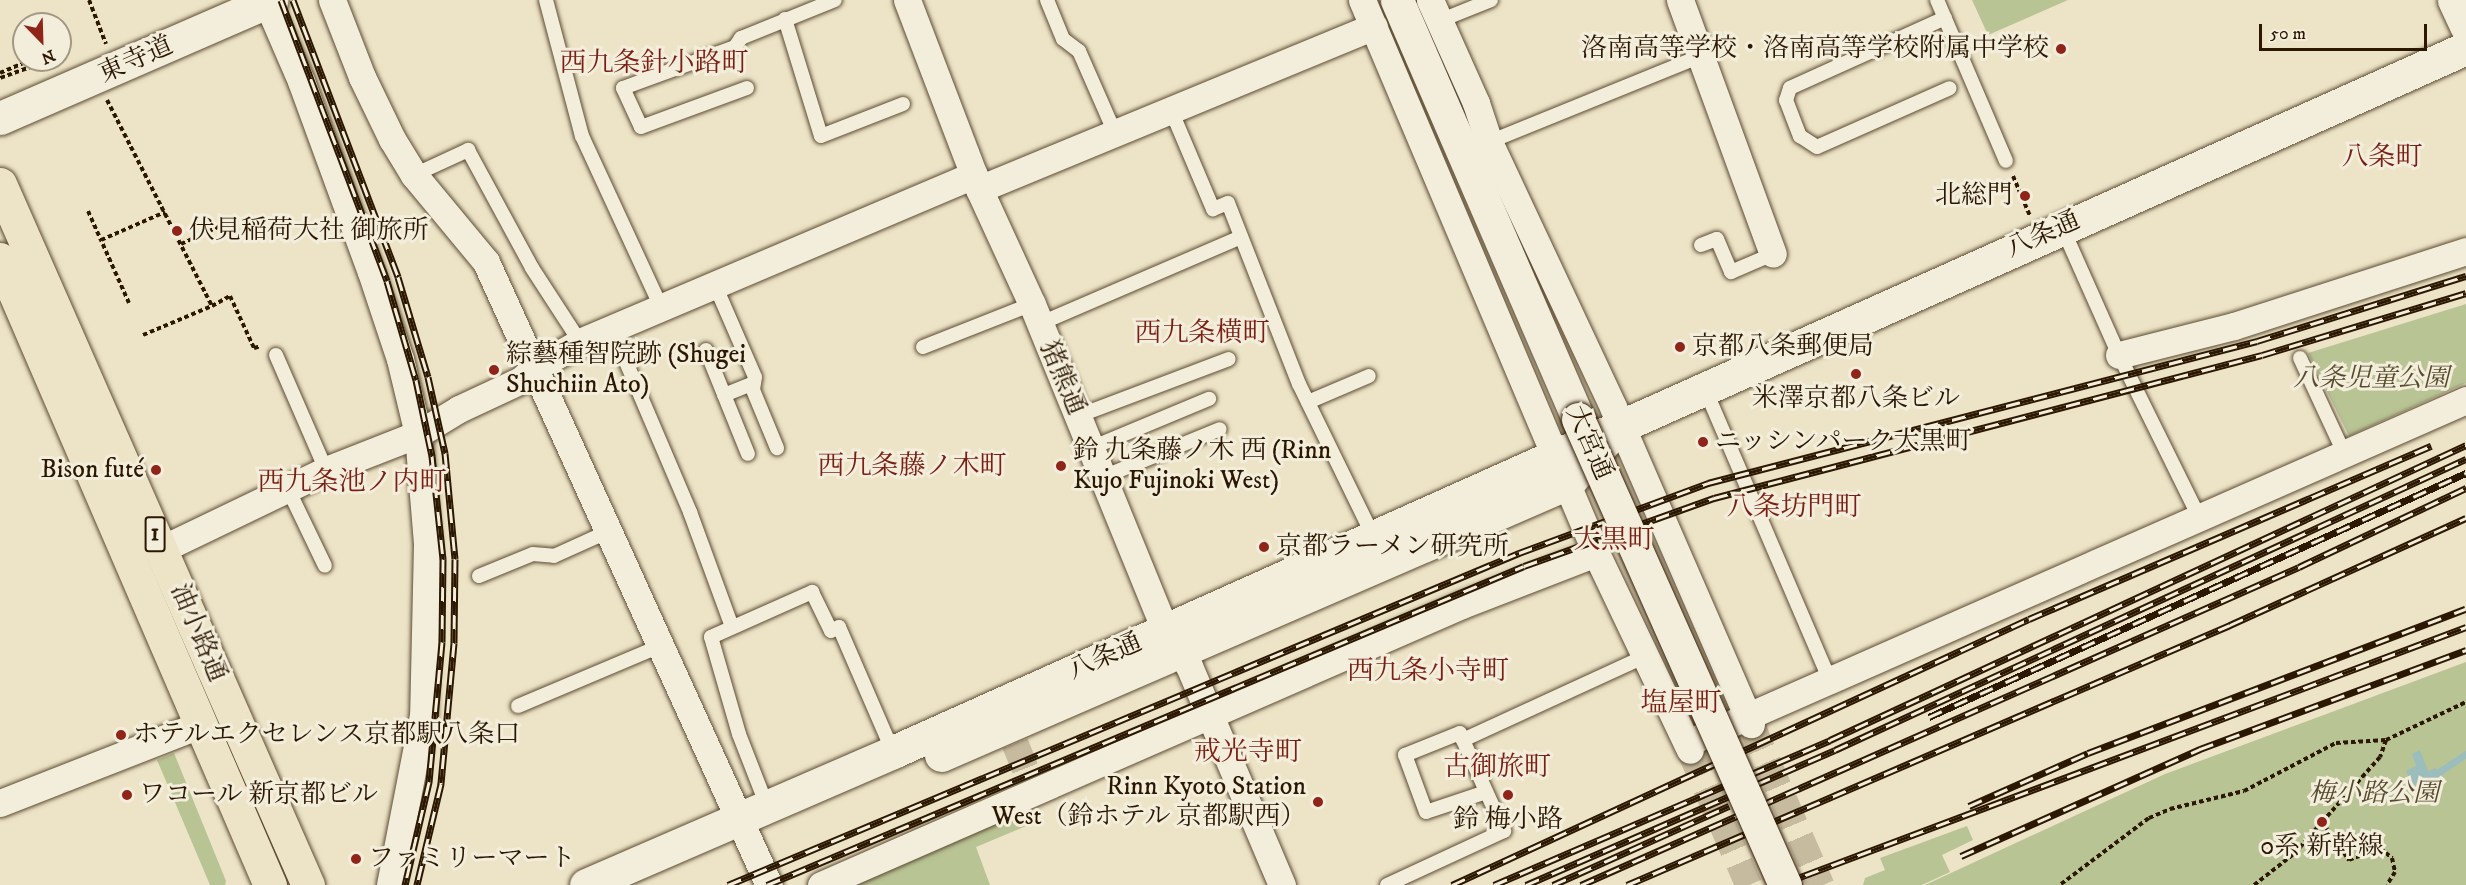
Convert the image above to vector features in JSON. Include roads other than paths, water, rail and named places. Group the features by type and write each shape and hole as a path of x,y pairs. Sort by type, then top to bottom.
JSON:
{"highway":[{"name":"油小路通","path":"0,184 308,885"},
{"name":"油小路通","path":"0,259 202,724 264,877"}],"street":[{"path":"332,0 362,77 414,175 486,262 660,646 752,821 769,885"},
{"name":"猪熊通","path":"907,0 976,182 1035,314 1173,640 1210,718 1282,885"},
{"path":"1362,0 1596,553 1689,747 1749,721 1830,680 2198,515 2466,400"},
{"name":"大宮通","path":"1397,0 1578,418 1785,885"},
{"path":"1680,0 1773,254"},
{"path":"2454,0 2466,27"},
{"path":"268,1 301,81 371,272 400,359 418,434 427,544 423,715 390,885"},
{"name":"東寺道","path":"0,118 106,74 268,1"},
{"path":"1435,11 1489,142 1621,424 1749,721"},
{"path":"162,549 326,471 418,434 521,380 533,369 580,342 661,307 976,182 1115,133 1374,26"},
{"name":"八条通","path":"640,885 752,821 893,752 1173,640 1562,469 1621,424 2466,48"},
{"path":"2119,355 2234,326 2466,251"},
{"name":"八条通","path":"586,885 752,821 1011,735 1173,640 1373,536 1562,469"},
{"path":"821,885 1210,718 1454,608 1596,553"},
{"path":"0,803 202,724"}],"lane":[{"path":"546,0 582,136 661,307"},
{"path":"747,88 641,127 623,88 735,47 741,38 835,0"},
{"path":"1047,0 1063,39 1079,51 1115,133"},
{"path":"1435,11 1491,0"},
{"path":"1937,0 1945,18 1961,83 2006,161"},
{"path":"1945,18 1790,88 1786,100 1800,136 1817,147 1961,83"},
{"path":"785,19 821,136 903,105"},
{"path":"1489,142 1701,56"},
{"path":"1171,110 1213,209 1228,203 1308,402 1373,536"},
{"path":"414,175 468,150 532,268 580,342"},
{"path":"2062,227 2119,355 2198,515"},
{"path":"923,347 1035,314 1241,237"},
{"path":"1701,245 1717,239 1731,272 1773,254"},
{"path":"715,285 755,377 753,383 777,448"},
{"path":"612,329 690,512 732,627"},
{"path":"706,350 748,454"},
{"path":"276,355 326,471"},
{"path":"2300,358 2344,453"},
{"path":"1078,416 1229,359"},
{"path":"1308,402 1369,376"},
{"path":"724,395 753,383"},
{"path":"1704,387 1830,680"},
{"path":"1091,448 1209,399"},
{"path":"1103,477 1220,429"},
{"path":"288,489 325,566"},
{"path":"479,576 533,554 554,556 607,532"},
{"path":"752,821 739,734 711,637 812,592 831,631 839,627 893,752"},
{"path":"518,706 660,646"},
{"path":"1463,740 1646,656"},
{"path":"1387,885 1504,831 1460,733 1405,755 1426,812 1486,792"}],"water":[{"path":"2420,750 2428,771 2436,768 2441,777 2413,786 2406,771 2416,766 2412,754"}],"waterway":[{"path":"2439,772 2466,754"}],"tunnel":[{"path":"1751,724 1821,885"},
{"path":"1015,743 1035,792"},
{"path":"1690,750 1749,885"}],"railway":[{"path":"281,0 387,281 416,380 432,456 443,559 442,642 429,782 405,885"},
{"path":"293,0 398,277 428,377 445,453 455,559 454,643 441,784 417,885"},
{"path":"728,885 1519,553 1708,483 2257,341 2466,276"},
{"path":"767,885 1524,566 1714,498 2262,355 2466,293"},
{"path":"1494,885 1830,740 2466,445"},
{"path":"1452,885 2029,619 2431,446"},
{"path":"1526,885 1835,750 2466,459"},
{"path":"1929,717 2466,473"},
{"path":"1581,885 2299,567 2466,488"},
{"path":"1627,885 2230,625 2466,518"},
{"path":"1969,806 2088,753 2466,609"},
{"path":"1779,885 2466,627"},
{"path":"1961,856 2200,749 2466,650"},
{"path":"1553,885 1729,806"}],"place":[{"name":"洛南高等学校・洛南高等学校附属中学校","path":"2061,49"},
{"name":"北総門","path":"2025,196"},
{"name":"伏見稲荷大社 御旅所","path":"177,231"},
{"name":"京都八条郵便局","path":"1680,347"},
{"name":"綜藝種智院跡 (Shugei Shuchiin Ato)","path":"494,370"},
{"name":"米澤京都八条ビル","path":"1856,374"},
{"name":"ニッシンパーク大黒町","path":"1703,442"},
{"name":"鈴 九条藤ノ木 西 (Rinn Kujo Fujinoki West)","path":"1061,466"},
{"name":"Bison futé","path":"156,470"},
{"name":"京都ラーメン研究所","path":"1264,547"},
{"name":"ホテルエクセレンス京都駅八条口","path":"121,735"},
{"name":"ワコール 新京都ビル","path":"127,795"},
{"name":"鈴 梅小路","path":"1508,795"},
{"name":"Rinn Kyoto Station West（鈴ホテル 京都駅西）","path":"1318,802"},
{"name":"0系 新幹線","path":"2322,822"},
{"name":"ファミリーマート","path":"356,859"}],"district":[{"name":"西九条針小路町","path":"654,64"},
{"name":"八条町","path":"2382,158"},
{"name":"西九条横町","path":"1202,334"},
{"name":"西九条藤ノ木町","path":"912,467"},
{"name":"西九条池ノ内町","path":"352,483"},
{"name":"八条坊門町","path":"1794,508"},
{"name":"大黒町","path":"1614,541"},
{"name":"西九条小寺町","path":"1428,672"},
{"name":"塩屋町","path":"1681,704"},
{"name":"戒光寺町","path":"1248,753"},
{"name":"古御旅町","path":"1497,768"}],"park label":[{"name":"八条児童公園","path":"2371,379"},
{"name":"梅小路公園","path":"2374,794"}]}
